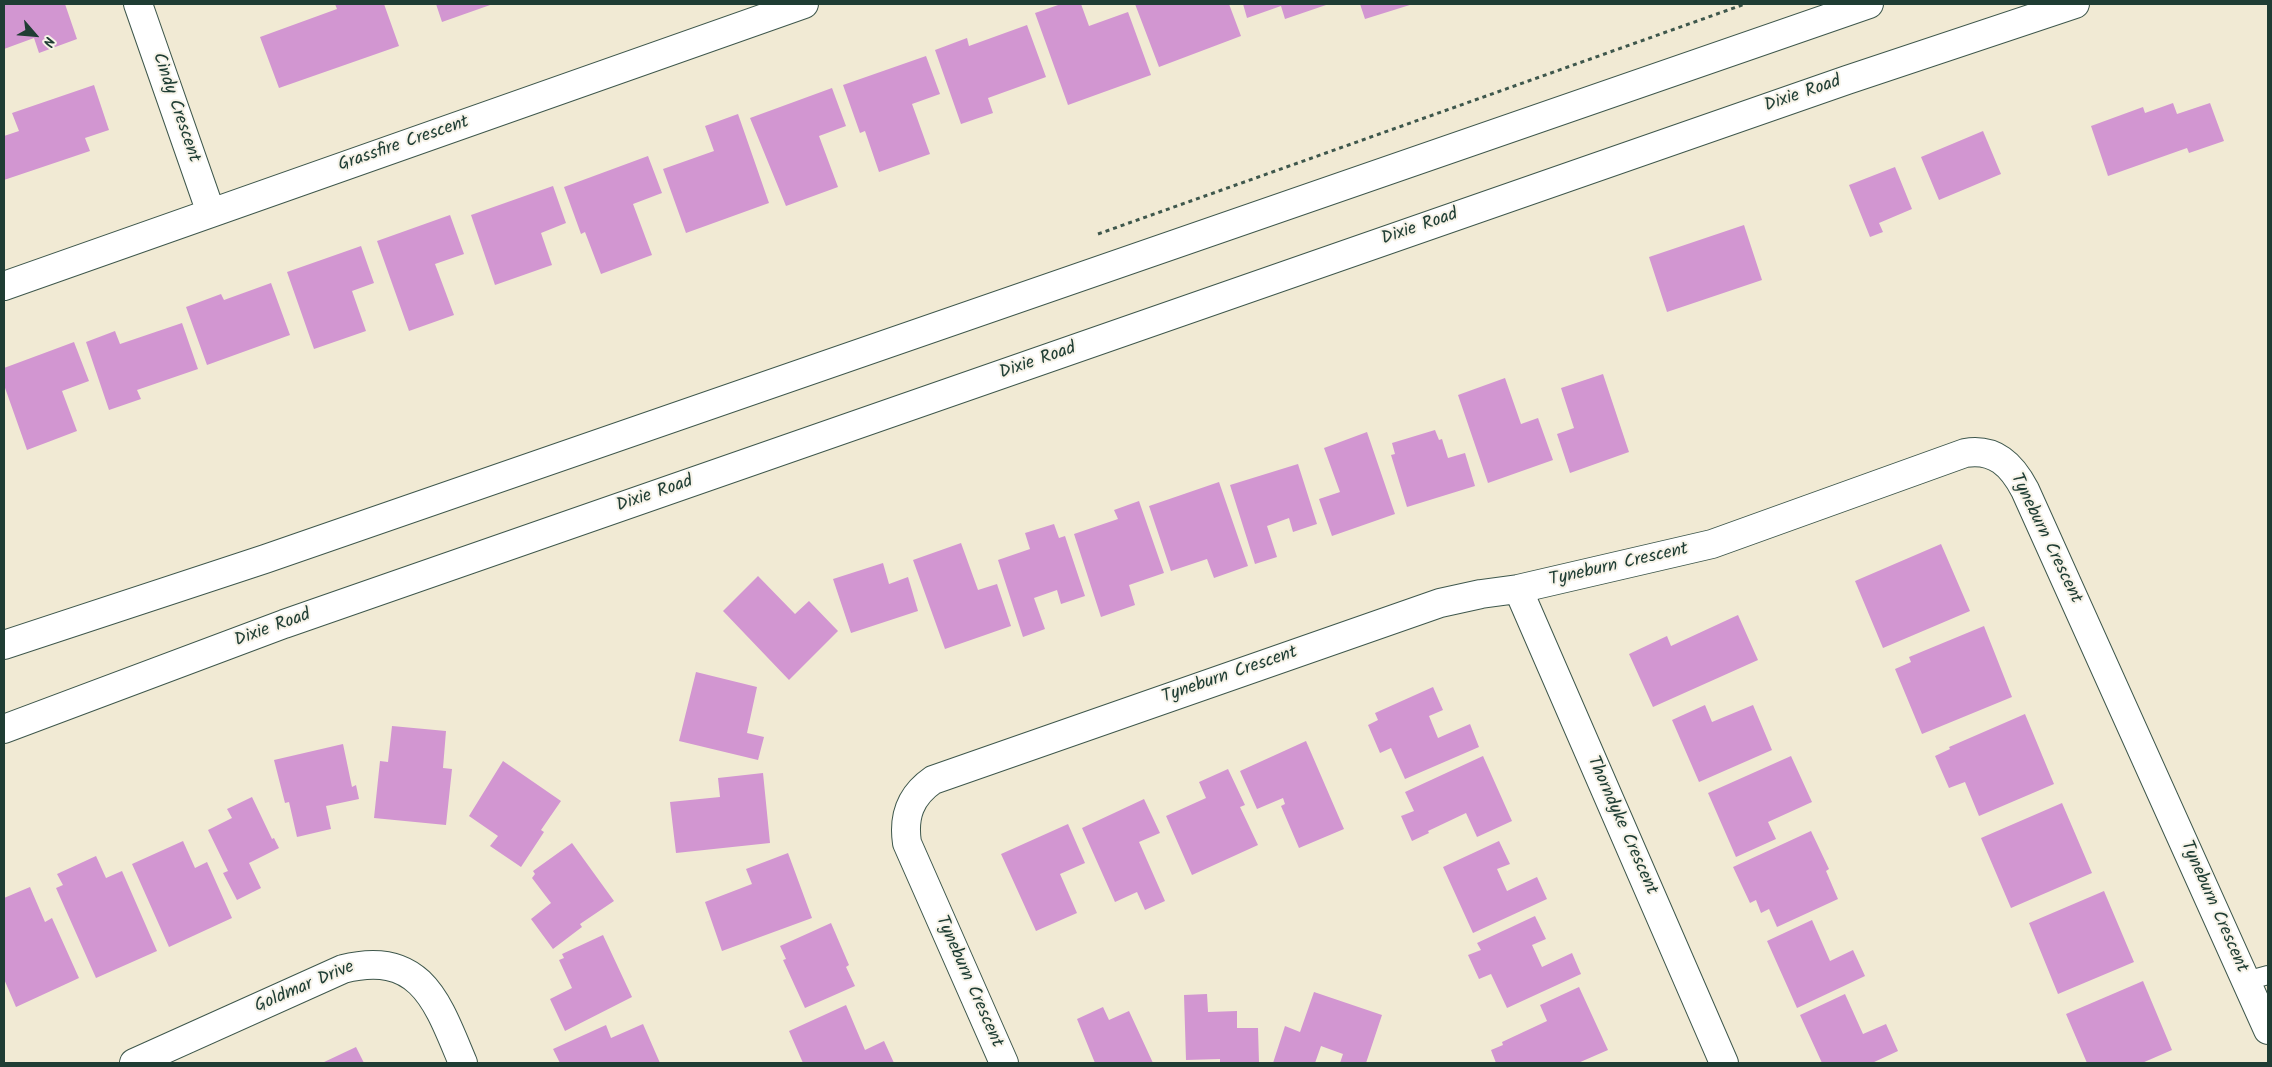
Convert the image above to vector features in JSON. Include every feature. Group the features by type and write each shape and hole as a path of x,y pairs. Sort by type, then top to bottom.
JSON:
{"main road":[{"name":"Cindy Crescent","path":"138,4 211,213"},
{"name":"Grassfire Crescent","path":"4,286 804,4"},
{"path":"4,645 265,559 1869,4"},
{"name":"Dixie Road","path":"4,729 303,618 1847,80 2075,4"},
{"name":"Tyneburn Crescent","path":"1004,1063 907,843 906,816 913,799 925,785 940,776 1440,604 1481,594 1518,589 1712,544 1965,453 1984,452 2001,458 2014,471 2025,490 2257,978 2268,1030"},
{"name":"Thorndyke Crescent","path":"1518,589 1724,1063"},
{"name":"Goldmar Drive","path":"134,1063 343,969 364,964 395,968 410,975 422,985 441,1011 463,1063"}],"building":[{"path":"4,4 65,4 77,39 39,53 34,38 4,49"},
{"path":"335,4 384,4 399,46 279,88 260,37 337,9"},
{"path":"436,4 493,4 442,22"},
{"path":"1061,4 1081,4 1089,26 1128,12 1151,75 1068,105 1035,13"},
{"path":"1135,4 1229,4 1241,36 1159,67"},
{"path":"1243,4 1329,4 1285,19 1281,6 1247,18"},
{"path":"1360,4 1413,4 1365,19"},
{"path":"1027,25 1046,77 988,98 993,113 961,124 935,50 967,38 969,46"},
{"path":"926,56 940,94 912,104 930,154 879,172 865,131 860,133 843,85"},
{"path":"94,85 109,130 85,138 90,151 4,180 4,136 19,131 12,113"},
{"path":"832,88 846,126 819,136 838,187 786,206 750,118"},
{"path":"2173,103 2177,114 2210,103 2224,141 2189,153 2187,148 2108,176 2091,126 2143,107 2145,113"},
{"path":"738,114 769,203 686,233 663,169 714,151 705,126"},
{"path":"1983,131 2001,174 1939,200 1921,157"},
{"path":"648,156 662,193 633,204 652,255 601,274 585,232 581,234 564,187"},
{"path":"1895,167 1912,209 1879,223 1883,232 1870,237 1849,185"},
{"path":"553,186 566,223 541,233 552,265 495,285 471,215"},
{"path":"450,215 464,254 435,264 454,315 409,331 377,241"},
{"path":"1744,225 1762,280 1667,312 1649,257"},
{"path":"361,246 374,283 352,291 366,331 314,349 287,272"},
{"path":"271,283 290,335 207,365 186,307 221,294 224,300"},
{"path":"182,323 198,369 137,390 141,399 109,410 86,342 115,331 120,344"},
{"path":"74,342 89,381 62,391 77,431 27,450 4,385 4,368"},
{"path":"1603,374 1629,452 1570,473 1557,434 1574,428 1561,388"},
{"path":"1505,378 1521,424 1538,418 1553,460 1488,483 1458,395"},
{"path":"1435,430 1439,440 1442,439 1448,458 1465,453 1475,486 1407,507 1391,455 1395,454 1392,443"},
{"path":"1367,432 1395,514 1332,536 1319,499 1340,492 1324,448"},
{"path":"1298,464 1317,524 1293,532 1289,518 1267,526 1277,557 1255,564 1230,485"},
{"path":"1219,482 1248,566 1214,578 1207,559 1171,571 1149,506"},
{"path":"1139,501 1164,573 1129,585 1135,605 1101,617 1074,534 1118,519 1114,510"},
{"path":"1054,524 1059,538 1065,536 1085,596 1061,604 1057,590 1034,598 1045,629 1023,637 998,560 1030,549 1025,533"},
{"path":"961,543 978,590 997,584 1011,626 945,649 913,560"},
{"path":"1941,544 1970,611 1883,648 1855,581"},
{"path":"883,563 889,584 908,577 918,611 851,633 833,579"},
{"path":"758,576 795,614 809,601 838,631 789,680 723,611"},
{"path":"1738,615 1758,660 1653,707 1629,654 1667,636 1671,646"},
{"path":"1984,626 2012,697 1922,734 1895,669 1911,662 1909,657"},
{"path":"696,672 757,687 747,733 764,737 758,760 679,741"},
{"path":"1433,687 1443,710 1429,716 1438,738 1470,724 1479,747 1405,779 1391,748 1380,753 1368,725 1378,720 1375,713"},
{"path":"1705,705 1712,722 1753,705 1772,750 1699,782 1672,720"},
{"path":"2025,714 2054,784 1979,816 1965,782 1949,788 1935,756 1950,749 1949,747"},
{"path":"392,726 446,731 443,768 452,769 446,825 374,818 380,761 388,762"},
{"path":"1306,741 1344,829 1299,848 1281,806 1285,804 1283,798 1257,809 1240,771"},
{"path":"343,744 352,787 356,785 359,799 326,806 331,829 297,837 289,802 285,803 274,760"},
{"path":"1483,756 1512,821 1477,837 1466,813 1428,831 1429,833 1412,841 1401,816 1414,811 1405,792"},
{"path":"1791,756 1812,802 1768,822 1776,839 1736,857 1708,793"},
{"path":"503,761 561,801 541,830 544,832 521,867 490,846 498,836 469,816"},
{"path":"1228,769 1245,805 1240,807 1258,845 1192,875 1166,816 1206,798 1199,782"},
{"path":"763,773 770,843 676,853 670,802 720,797 718,778"},
{"path":"252,797 272,839 274,838 279,848 249,863 261,888 237,900 223,873 228,871 208,830 232,818 227,809"},
{"path":"1144,799 1160,833 1139,842 1165,901 1145,910 1137,892 1115,902 1082,828"},
{"path":"2062,803 2092,873 2011,908 1981,838"},
{"path":"1068,824 1085,863 1060,874 1077,913 1036,931 1001,854"},
{"path":"1811,831 1829,869 1826,871 1838,899 1777,927 1769,909 1761,913 1756,900 1750,903 1733,867"},
{"path":"183,841 195,868 207,862 232,918 169,947 132,864"},
{"path":"1499,841 1510,864 1497,869 1507,891 1537,877 1547,899 1473,933 1443,867"},
{"path":"572,843 614,901 580,924 582,927 553,949 531,919 551,903 532,878 535,874 533,871"},
{"path":"788,853 812,918 722,951 705,902 752,884 746,869"},
{"path":"96,856 106,878 122,871 157,951 96,978 56,888 63,885 57,874"},
{"path":"30,887 45,922 52,918 79,978 16,1007 4,979 4,898"},
{"path":"2104,891 2134,962 2058,994 2029,923"},
{"path":"1535,916 1546,939 1532,945 1542,967 1572,953 1581,974 1507,1008 1491,974 1479,979 1468,955 1481,950 1477,943"},
{"path":"1812,920 1830,961 1853,950 1865,976 1797,1008 1767,941"},
{"path":"831,923 849,965 846,967 855,986 805,1008 783,960 786,959 780,946"},
{"path":"603,935 632,997 565,1031 550,999 572,988 559,960 564,958 562,954"},
{"path":"2143,981 2172,1050 2142,1063 2087,1063 2066,1014"},
{"path":"1579,987 1608,1050 1578,1063 1496,1063 1491,1050 1503,1045 1502,1042 1547,1021 1540,1005"},
{"path":"1314,992 1382,1015 1366,1063 1340,1063 1343,1054 1321,1046 1315,1063 1273,1063 1285,1026 1300,1032"},
{"path":"1207,994 1208,1012 1237,1011 1237,1028 1258,1028 1259,1063 1220,1063 1220,1059 1186,1060 1184,995"},
{"path":"1845,994 1863,1034 1886,1024 1898,1051 1872,1063 1822,1063 1800,1015"},
{"path":"846,1005 865,1050 884,1041 894,1063 803,1063 789,1031"},
{"path":"1103,1007 1109,1020 1129,1011 1153,1063 1095,1063 1077,1019"},
{"path":"643,1024 660,1063 560,1063 553,1049 606,1025 611,1038"},
{"path":"356,1047 364,1063 322,1063"}]}
